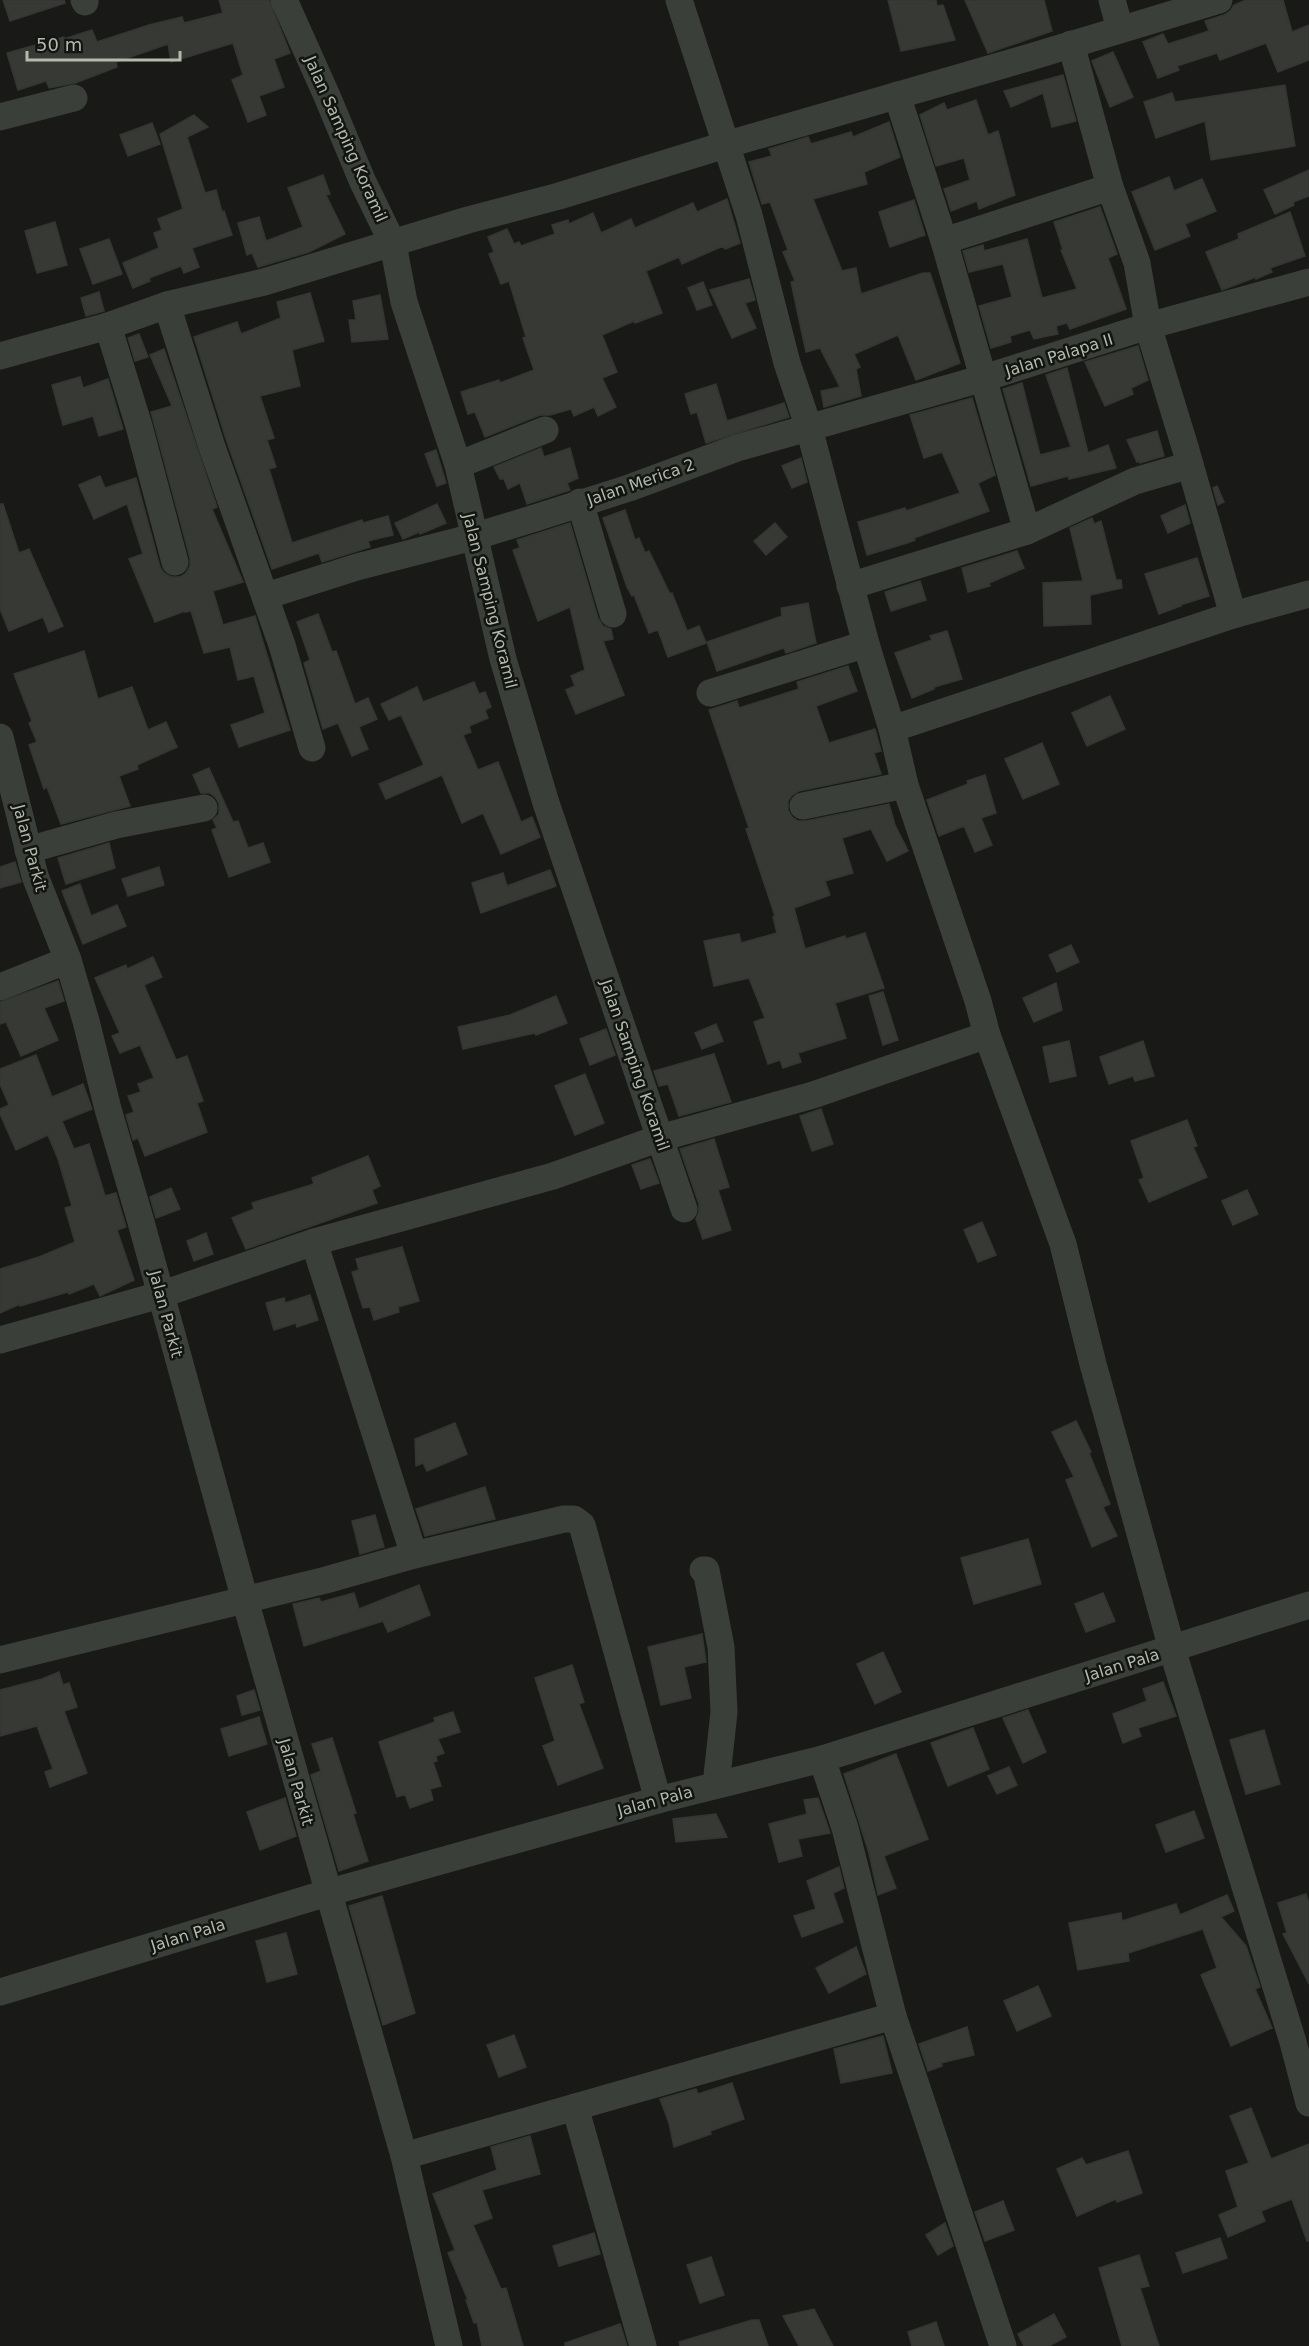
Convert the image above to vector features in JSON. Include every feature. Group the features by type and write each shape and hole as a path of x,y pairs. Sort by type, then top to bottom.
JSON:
{"street":[{"name":"Jalan Samping Koramil","path":"284,0 362,180 393,244 404,302 458,465 502,659 546,803 684,1209"},
{"path":"679,0 749,215 866,644 892,729 905,785 978,1001 987,1035 1063,1244 1172,1649 1293,2042 1309,2103"},
{"path":"1112,0 1120,29"},
{"path":"0,356 108,326 166,305 264,282 468,220 559,196 725,144 1028,58 1219,0"},
{"path":"1071,44 1110,187 1137,263 1148,326 1233,615"},
{"path":"897,95 944,241 1027,531"},
{"path":"0,117 74,98"},
{"path":"944,241 1110,187"},
{"name":"Jalan Palapa II","path":"809,429 984,378 1148,326 1309,282"},
{"path":"166,305 212,447 266,596 312,748"},
{"path":"108,326 139,426 175,562"},
{"name":"Jalan Merica 2","path":"266,596 357,567 473,537 629,488 737,448 809,429"},
{"path":"458,465 545,430"},
{"path":"850,586 1027,531 1136,481 1190,465"},
{"path":"580,502 613,614"},
{"path":"892,729 1233,615 1309,594"},
{"path":"710,693 866,644"},
{"name":"Jalan Parkit","path":"0,737 5,777 34,876 68,960 244,1600 404,2156 449,2346"},
{"path":"803,806 905,785"},
{"path":"28,850 116,825 204,808"},
{"path":"0,987 68,960"},
{"path":"0,1340 160,1295 314,1242 553,1176 660,1138 813,1095 987,1035"},
{"path":"314,1242 414,1555"},
{"path":"0,1660 326,1580 414,1555 564,1519 574,1519 582,1525 658,1800"},
{"path":"703,1570 706,1570 721,1647 724,1712 716,1785"},
{"name":"Jalan Pala","path":"1,1988 658,1800 822,1759 1309,1605"},
{"path":"822,1759 844,1828 893,2016 1003,2346"},
{"path":"404,2156 893,2016"},
{"path":"575,2107 643,2346"}],"building":[{"path":"3,0 64,0 65,3 10,21"},
{"path":"219,0 269,0 290,53 274,59 284,87 259,96 266,115 248,122 232,80 243,75 233,43 171,62 168,44 116,62 117,67 75,83 49,88 46,81 18,90 7,53 92,30 97,42 182,17 184,23 223,13"},
{"path":"888,0 936,0 937,6 943,5 955,40 901,51"},
{"path":"965,0 1044,0 1052,31 988,53"},
{"path":"1246,0 1283,0 1292,32 1309,25 1309,60 1278,72 1266,43 1220,60 1217,53 1177,66 1179,70 1158,78 1143,42 1163,34 1168,44 1209,31 1205,21 1224,15 1234,5"},
{"path":"1113,52 1133,97 1110,107 1092,61"},
{"path":"1063,75 1076,121 1052,127 1043,93 1011,107 1004,91"},
{"path":"1285,85 1295,146 1211,160 1205,121 1156,138 1144,102 1172,93 1175,102"},
{"path":"976,100 988,135 998,131 1015,195 979,209 977,201 951,211 944,189 970,180 964,158 936,166 920,115 944,103 947,110"},
{"path":"194,115 208,127 187,137 205,193 216,190 232,235 192,248 199,267 184,273 181,266 149,278 150,281 133,288 123,263 159,248 154,233 162,230 158,219 183,209 160,134"},
{"path":"889,122 900,157 864,172 867,184 813,199 842,271 856,268 861,294 923,273 930,273 960,363 916,380 898,335 854,354 860,367 856,369 861,396 824,407 821,391 840,387 820,348 806,352 791,282 795,281 783,252 788,250 770,202 762,204 749,162 772,156 769,149 808,137 811,144 851,132 853,137"},
{"path":"152,123 160,144 128,156 120,135"},
{"path":"1309,170 1309,196 1293,202 1294,205 1275,214 1264,190"},
{"path":"323,175 330,194 326,195 345,234 309,252 258,267 252,253 247,255 238,223 259,217 266,241 303,227 288,188"},
{"path":"1169,177 1174,191 1202,179 1216,211 1185,224 1190,236 1155,250 1132,192"},
{"path":"727,199 740,243 725,249 723,246 682,264 679,257 646,271 662,313 635,323 634,321 602,335 617,372 602,378 616,407 598,416 594,407 574,416 571,409 550,415 540,415 485,437 475,412 468,414 461,392 499,380 500,383 534,370 523,338 526,337 509,281 501,284 489,254 494,252 488,237 507,229 514,244 519,242 521,246 555,234 552,225 568,220 569,224 593,213 601,233 631,219 635,228 693,203 697,212"},
{"path":"914,200 925,235 890,247 879,212"},
{"path":"1100,207 1117,254 1108,258 1126,309 1070,329 1067,323 1056,326 1058,334 1034,339 1030,330 1010,336 1011,342 991,348 979,306 1012,297 1003,264 969,272 963,251 983,245 984,251 1027,239 1042,298 1077,289 1061,250 1063,250 1054,222"},
{"path":"1290,212 1305,256 1270,268 1272,272 1256,279 1256,277 1222,290 1206,252 1239,239 1238,234"},
{"path":"55,222 67,265 37,273 25,231"},
{"path":"109,239 122,274 93,284 80,249"},
{"path":"749,279 755,300 745,303 756,328 732,338 710,290"},
{"path":"703,282 712,305 697,310 688,288"},
{"path":"99,292 104,311 86,316 81,298"},
{"path":"310,293 324,341 292,350 300,386 260,396 274,438 267,440 276,467 269,469 292,543 362,520 363,523 388,516 393,535 368,541 370,547 322,562 319,553 272,569 227,442 194,337 237,322 241,334 281,318 277,302"},
{"path":"380,295 388,339 352,342 349,320 356,320 353,301"},
{"path":"139,334 148,357 135,361 128,338"},
{"path":"1138,346 1148,380 1131,388 1133,394 1105,406 1085,362"},
{"path":"164,349 217,507 212,509 243,582 213,591 223,625 255,616 290,730 239,747 231,725 265,713 254,676 238,680 230,647 204,653 191,611 155,622 129,559 143,554 127,504 94,519 79,485 100,476 105,488 136,478 160,567 171,577 180,577 186,573 190,566 190,558 151,412 172,406 150,355"},
{"path":"1067,368 1088,453 1108,445 1116,468 1069,479 1068,476 1031,486 1003,389 1022,383 1040,455 1071,447 1046,375"},
{"path":"80,377 83,388 108,379 123,429 99,436 93,416 63,425 52,385"},
{"path":"716,384 727,421 784,403 789,417 706,443 697,412 691,414 685,394"},
{"path":"972,398 995,475 978,483 989,511 914,538 915,540 907,543 867,555 858,522 905,508 906,511 960,493 942,452 924,458 910,415"},
{"path":"1157,431 1164,456 1137,462 1127,440"},
{"path":"541,448 544,457 570,448 578,478 567,483 570,490 527,504 520,483 508,489 504,479 500,479 494,467"},
{"path":"436,450 446,483 437,486 425,454"},
{"path":"801,458 807,482 792,488 782,466"},
{"path":"1217,486 1224,502 1218,505 1213,488"},
{"path":"0,504 3,504 19,553 29,549 63,626 49,632 43,617 9,631 0,609"},
{"path":"437,504 446,523 403,539 395,523"},
{"path":"1185,505 1190,523 1168,533 1161,516"},
{"path":"625,510 635,540 639,538 645,553 649,551 670,594 672,593 687,631 699,626 706,643 668,657 658,630 649,633 634,595 632,596 627,587 603,518"},
{"path":"1092,518 1094,524 1101,521 1116,580 1121,580 1122,588 1090,595 1091,624 1044,626 1043,583 1083,581 1070,528"},
{"path":"570,523 598,618 603,626 611,629 613,639 603,641 624,695 576,714 566,690 575,686 571,676 585,670 570,607 538,621 513,550 520,548 517,540"},
{"path":"775,523 787,537 766,555 754,541"},
{"path":"1017,551 1024,568 989,583 990,586 968,592 962,568"},
{"path":"1197,558 1209,596 1159,614 1145,574"},
{"path":"920,581 926,600 891,611 885,592"},
{"path":"808,603 816,643 786,653 784,648 717,671 707,642 782,616 781,608"},
{"path":"318,614 332,652 336,651 355,704 368,698 377,719 359,727 368,749 352,756 338,723 323,729 304,663 310,660 297,622"},
{"path":"947,631 962,679 934,687 912,698 895,653 932,640 930,636"},
{"path":"84,651 98,699 132,687 148,730 166,722 177,747 137,765 138,769 119,776 130,806 61,824 47,787 44,789 29,745 37,742 29,723 32,721 14,674"},
{"path":"848,666 857,691 816,706 829,743 875,729 881,751 874,753 881,774 799,791 788,801 788,810 798,821 806,821 889,804 895,825 908,851 887,861 871,829 842,838 853,873 825,881 830,895 794,908 805,949 845,936 846,939 865,933 884,988 835,1003 846,1038 798,1053 801,1062 783,1068 780,1060 768,1064 754,1022 765,1018 749,978 714,986 704,941 739,934 741,943 777,933 773,917 775,916 746,829 749,828 709,710 737,701 739,708 799,689 797,682"},
{"path":"474,682 479,694 485,692 491,707 485,710 488,718 469,726 471,732 463,735 478,770 498,762 521,822 532,817 540,837 501,854 483,813 462,823 442,775 386,799 379,784 424,765 401,715 389,720 381,704 417,687 423,702"},
{"path":"1110,696 1125,729 1087,746 1072,713"},
{"path":"1042,743 1059,784 1023,799 1005,759"},
{"path":"209,768 233,822 238,821 248,848 263,843 270,862 229,877 212,830 217,828 213,820 219,814 219,804 210,793 201,793 193,775"},
{"path":"985,775 996,813 981,818 992,845 975,852 964,826 939,836 927,800"},
{"path":"109,843 115,868 66,884 58,858"},
{"path":"15,862 21,882 0,888 0,867"},
{"path":"159,867 164,885 128,896 122,879"},
{"path":"550,870 556,886 481,913 472,883 503,873 507,886"},
{"path":"80,884 91,916 117,905 126,926 83,944 62,891"},
{"path":"1071,945 1079,962 1057,972 1049,955"},
{"path":"153,957 162,977 144,985 176,1060 187,1056 203,1101 197,1103 207,1132 145,1156 138,1138 133,1140 126,1115 134,1112 128,1096 141,1092 138,1084 154,1078 140,1045 120,1053 112,1036 120,1033 95,978 126,965 127,969"},
{"path":"58,981 64,1001 44,1008 58,1040 21,1056 6,1022 0,1024 0,1002"},
{"path":"1056,983 1062,1010 1034,1022 1023,998"},
{"path":"883,992 898,1040 883,1045 869,996"},
{"path":"556,996 567,1023 536,1035 535,1033 463,1049 458,1027 510,1015"},
{"path":"716,1024 723,1041 702,1049 695,1033"},
{"path":"606,1029 615,1055 590,1065 580,1039"},
{"path":"1069,1041 1076,1076 1050,1082 1043,1047"},
{"path":"1143,1041 1154,1076 1135,1081 1133,1076 1109,1084 1100,1057"},
{"path":"714,1054 731,1102 679,1116 668,1084 659,1086 654,1071"},
{"path":"36,1055 52,1097 83,1084 92,1109 62,1121 74,1149 89,1144 105,1196 116,1193 126,1227 117,1230 134,1280 100,1296 94,1284 69,1294 68,1292 20,1306 20,1304 0,1313 0,1269 39,1257 75,1242 65,1208 72,1206 48,1135 16,1150 0,1114 0,1109 9,1105 0,1084 0,1069"},
{"path":"585,1074 604,1123 575,1135 555,1086"},
{"path":"821,1109 833,1144 812,1151 800,1116"},
{"path":"1187,1120 1197,1146 1193,1147 1207,1177 1149,1202 1139,1180 1144,1178 1131,1141"},
{"path":"714,1139 729,1187 718,1190 731,1230 703,1239 696,1219 699,1204 680,1149"},
{"path":"368,1156 380,1186 372,1190 377,1203 246,1249 232,1218 254,1209 252,1203 314,1184 312,1178"},
{"path":"650,1159 659,1183 641,1189 632,1165"},
{"path":"171,1188 180,1209 156,1218 150,1197"},
{"path":"1247,1190 1258,1214 1233,1225 1222,1201"},
{"path":"982,1222 996,1255 978,1262 964,1230"},
{"path":"206,1233 213,1254 194,1261 187,1241"},
{"path":"402,1247 419,1301 398,1307 399,1312 374,1320 370,1307 363,1308 357,1289 352,1272 359,1270 356,1259"},
{"path":"310,1295 318,1320 297,1327 296,1323 274,1330 266,1303 284,1298 285,1303"},
{"path":"1076,1421 1091,1452 1089,1453 1110,1504 1103,1507 1117,1536 1092,1547 1066,1480 1074,1477 1052,1432"},
{"path":"455,1423 467,1454 427,1471 423,1463 416,1466 415,1439"},
{"path":"485,1487 495,1519 425,1536 416,1509"},
{"path":"375,1515 384,1547 360,1554 352,1521"},
{"path":"1028,1539 1041,1584 974,1604 961,1558"},
{"path":"419,1585 430,1615 388,1632 383,1621 304,1646 293,1604 319,1598 321,1602 354,1593 359,1609"},
{"path":"1103,1593 1115,1621 1086,1632 1075,1604"},
{"path":"702,1634 706,1662 684,1667 691,1698 661,1705 648,1647"},
{"path":"883,1652 901,1692 875,1704 857,1664"},
{"path":"572,1665 584,1702 579,1704 603,1768 558,1785 543,1746 555,1741 535,1678"},
{"path":"59,1672 63,1685 69,1683 77,1707 64,1711 87,1773 50,1787 45,1772 53,1769 37,1726 0,1736 0,1690"},
{"path":"1163,1682 1176,1716 1138,1728 1141,1736 1123,1743 1113,1714 1147,1701 1143,1689"},
{"path":"254,1690 260,1710 242,1715 237,1696"},
{"path":"1028,1710 1046,1752 1023,1763 1003,1718"},
{"path":"453,1712 460,1732 438,1739 444,1753 436,1756 437,1761 433,1762 441,1786 430,1789 433,1800 410,1808 405,1794 397,1797 379,1742 435,1722 434,1718"},
{"path":"259,1717 267,1744 229,1756 221,1729"},
{"path":"973,1728 989,1769 948,1786 931,1743"},
{"path":"1264,1730 1280,1784 1246,1794 1230,1740"},
{"path":"332,1738 356,1813 353,1814 368,1861 339,1871 311,1775 321,1771 312,1744"},
{"path":"896,1754 928,1839 884,1856 896,1888 878,1895 869,1853 844,1774"},
{"path":"1009,1767 1017,1785 997,1794 988,1776"},
{"path":"285,1798 296,1836 260,1850 247,1812"},
{"path":"818,1798 830,1833 798,1839 802,1856 779,1862 769,1824 807,1814 804,1800"},
{"path":"1194,1811 1204,1838 1166,1852 1156,1825"},
{"path":"716,1814 727,1837 676,1842 673,1819"},
{"path":"839,1867 844,1888 833,1893 843,1922 802,1937 794,1916 816,1909 807,1881"},
{"path":"1306,1894 1309,1903 1309,1984 1283,1934 1287,1933 1278,1903"},
{"path":"1227,1895 1234,1911 1221,1917 1246,1946 1260,1987 1255,1989 1272,2028 1231,2046 1201,1975 1217,1968 1203,1929 1128,1953 1129,1961 1078,1970 1069,1923 1121,1913 1122,1921 1176,1904 1180,1915"},
{"path":"382,1896 415,2013 383,2025 349,1906"},
{"path":"286,1933 297,1974 267,1982 256,1941"},
{"path":"856,1947 866,1974 829,1993 816,1968"},
{"path":"1038,1986 1051,2016 1017,2031 1004,2001"},
{"path":"967,2027 974,2055 941,2063 942,2066 928,2071 919,2044"},
{"path":"514,2035 526,2067 499,2077 487,2045"},
{"path":"883,2036 892,2073 841,2083 834,2049"},
{"path":"732,2083 744,2119 674,2147 669,2123 660,2099 696,2089 698,2094"},
{"path":"1251,2108 1271,2159 1309,2144 1309,2241 1307,2241 1292,2199 1261,2211 1265,2221 1228,2237 1219,2215 1238,2207 1226,2171 1249,2163 1230,2116"},
{"path":"530,2136 540,2174 482,2190 492,2218 473,2225 501,2289 506,2288 523,2346 482,2346 477,2322 474,2323 466,2300 468,2300 448,2253 455,2250 433,2194 497,2170 491,2147"},
{"path":"1128,2151 1142,2193 1117,2202 1116,2199 1077,2216 1057,2169 1082,2158 1086,2165"},
{"path":"1003,2201 1014,2230 985,2241 975,2212"},
{"path":"945,2223 953,2246 938,2255 926,2235"},
{"path":"594,2233 600,2254 559,2266 553,2246"},
{"path":"1220,2238 1227,2258 1183,2273 1176,2253"},
{"path":"1139,2255 1149,2286 1140,2288 1159,2346 1122,2346 1099,2268"},
{"path":"711,2257 724,2295 700,2303 687,2265"},
{"path":"814,2309 833,2346 799,2346 783,2316"},
{"path":"1054,2314 1066,2337 1049,2346 1024,2346 1018,2334"},
{"path":"752,2320 759,2320 768,2346 680,2346 679,2342"},
{"path":"936,2322 944,2346 912,2346 908,2332"},
{"path":"620,2324 627,2346 565,2346 565,2343"}]}
